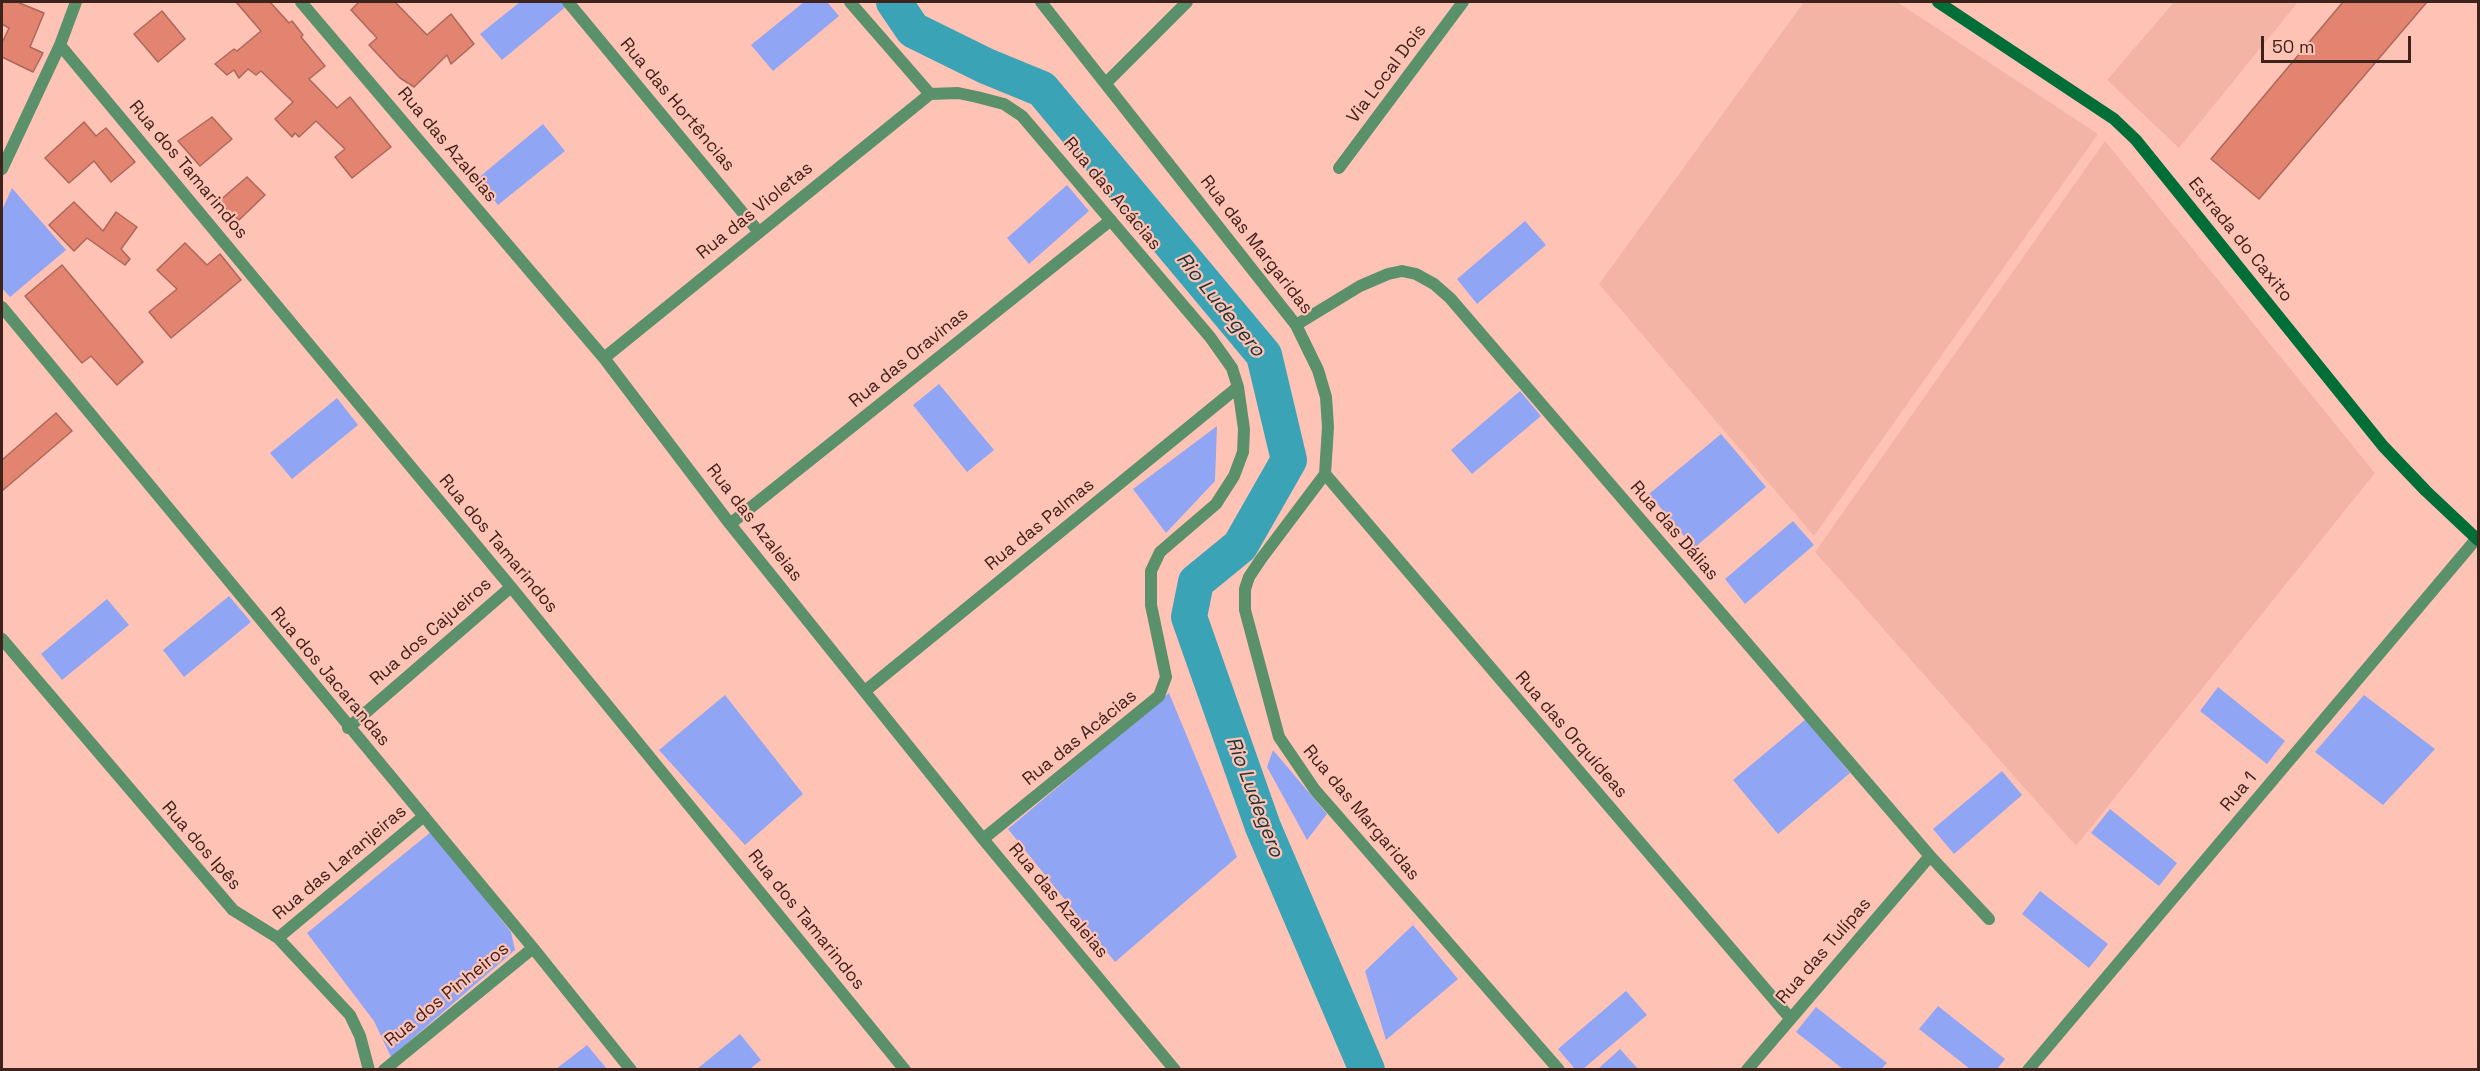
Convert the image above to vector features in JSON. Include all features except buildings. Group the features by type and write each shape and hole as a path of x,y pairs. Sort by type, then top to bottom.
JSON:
{"main road":[{"name":"Estrada do Caxito","path":"1938,2 2114,119 2136,140 2383,446 2426,491 2478,539"}],"street":[{"path":"2,169 60,45 76,2"},
{"name":"Rua das Azaleias","path":"301,2 604,358 730,524 983,839 1175,1070"},
{"name":"Rua das Hortências","path":"568,2 758,231"},
{"path":"850,2 930,94"},
{"name":"Rua das Margaridas","path":"1041,2 1296,325 1318,370 1326,397 1328,427 1325,474 1255,568 1245,589 1245,610 1279,737 1316,790 1559,1070"},
{"path":"1106,83 1187,2"},
{"name":"Via Local Dois","path":"1339,168 1463,2"},
{"name":"Rua dos Tamarindos","path":"60,45 511,587 905,1070"},
{"name":"Rua das Violetas","path":"604,358 930,94"},
{"name":"Rua das Acácias","path":"930,94 977,96 1004,104 1022,116 1210,337 1232,368 1238,387 1244,429 1243,452 1234,476 1216,504 1160,552 1151,571 1151,605 1166,677 1159,696 983,839"},
{"name":"Rua das Oravinas","path":"730,524 1111,220"},
{"name":"Rua das Dálias","path":"1296,325 1360,286 1388,274 1402,271 1416,274 1434,284 1450,298 1930,856 1989,919"},
{"name":"Rua dos Jacarandas","path":"2,308 348,728 533,948 631,1070"},
{"name":"Rua das Palmas","path":"865,691 1238,387"},
{"name":"Rua das Orquídeas","path":"1325,474 1790,1018"},
{"name":"Rua 1","path":"2028,1070 2478,539"},
{"name":"Rua dos Cajueiros","path":"348,728 511,587"},
{"name":"Rua dos Ipês","path":"2,639 233,910 279,938 350,1015 360,1036 369,1070"},
{"name":"Rua das Laranjeiras","path":"279,938 424,816"},
{"name":"Rua das Tulípas","path":"1747,1070 1930,856"},
{"name":"Rua dos Pinheiros","path":"384,1070 533,948"}],"shaded area":[{"path":"520,2 565,2 568,5 502,60 480,34"},
{"path":"804,2 827,2 839,16 773,71 751,45"},
{"path":"1804,2 1897,2 2098,134 1814,536 1599,284"},
{"path":"2174,2 2298,2 2179,148 2107,80"},
{"path":"543,124 565,151 498,205 477,179"},
{"path":"2105,141 2375,473 2076,846 1815,552"},
{"path":"1067,185 1089,211 1029,264 1007,238"},
{"path":"12,188 66,250 10,297 2,288 2,210"},
{"path":"1525,221 1546,245 1477,304 1457,279"},
{"path":"939,384 994,450 967,472 913,405"},
{"path":"1520,391 1541,416 1472,474 1451,450"},
{"path":"337,398 358,425 292,479 270,453"},
{"path":"1217,426 1215,481 1166,533 1133,489"},
{"path":"1721,434 1766,487 1694,548 1649,494"},
{"path":"1793,521 1814,545 1745,604 1725,579"},
{"path":"229,596 251,622 184,677 163,650"},
{"path":"107,599 129,625 62,680 41,654"},
{"path":"2218,687 2285,741 2267,764 2200,711"},
{"path":"1169,693 1237,857 1115,962 1008,829"},
{"path":"725,695 803,794 745,845 659,750"},
{"path":"2364,695 2435,749 2383,805 2315,752"},
{"path":"1806,719 1850,773 1778,834 1733,780"},
{"path":"1273,750 1327,814 1307,840 1267,767"},
{"path":"2002,771 2022,795 1954,854 1933,829"},
{"path":"2110,809 2177,863 2159,886 2091,833"},
{"path":"432,831 511,932 515,950 391,1057 374,1021 307,933"},
{"path":"2040,891 2108,944 2089,968 2022,914"},
{"path":"1413,925 1458,979 1386,1040 1365,971"},
{"path":"1626,991 1647,1015 1583,1069 1575,1069 1558,1049"},
{"path":"1938,1006 2005,1059 1997,1069 1970,1069 1919,1029"},
{"path":"1816,1007 1887,1063 1881,1069 1843,1069 1796,1032"},
{"path":"740,1034 761,1060 750,1069 697,1069"},
{"path":"587,1045 607,1069 556,1069"},
{"path":"1620,1049 1638,1069 1598,1069"}],"waterway":[{"name":"Rio Ludegero","path":"894,2 913,30 986,66 1042,89 1264,355 1289,460 1240,546 1196,582 1189,617 1263,827 1367,1070"}]}
